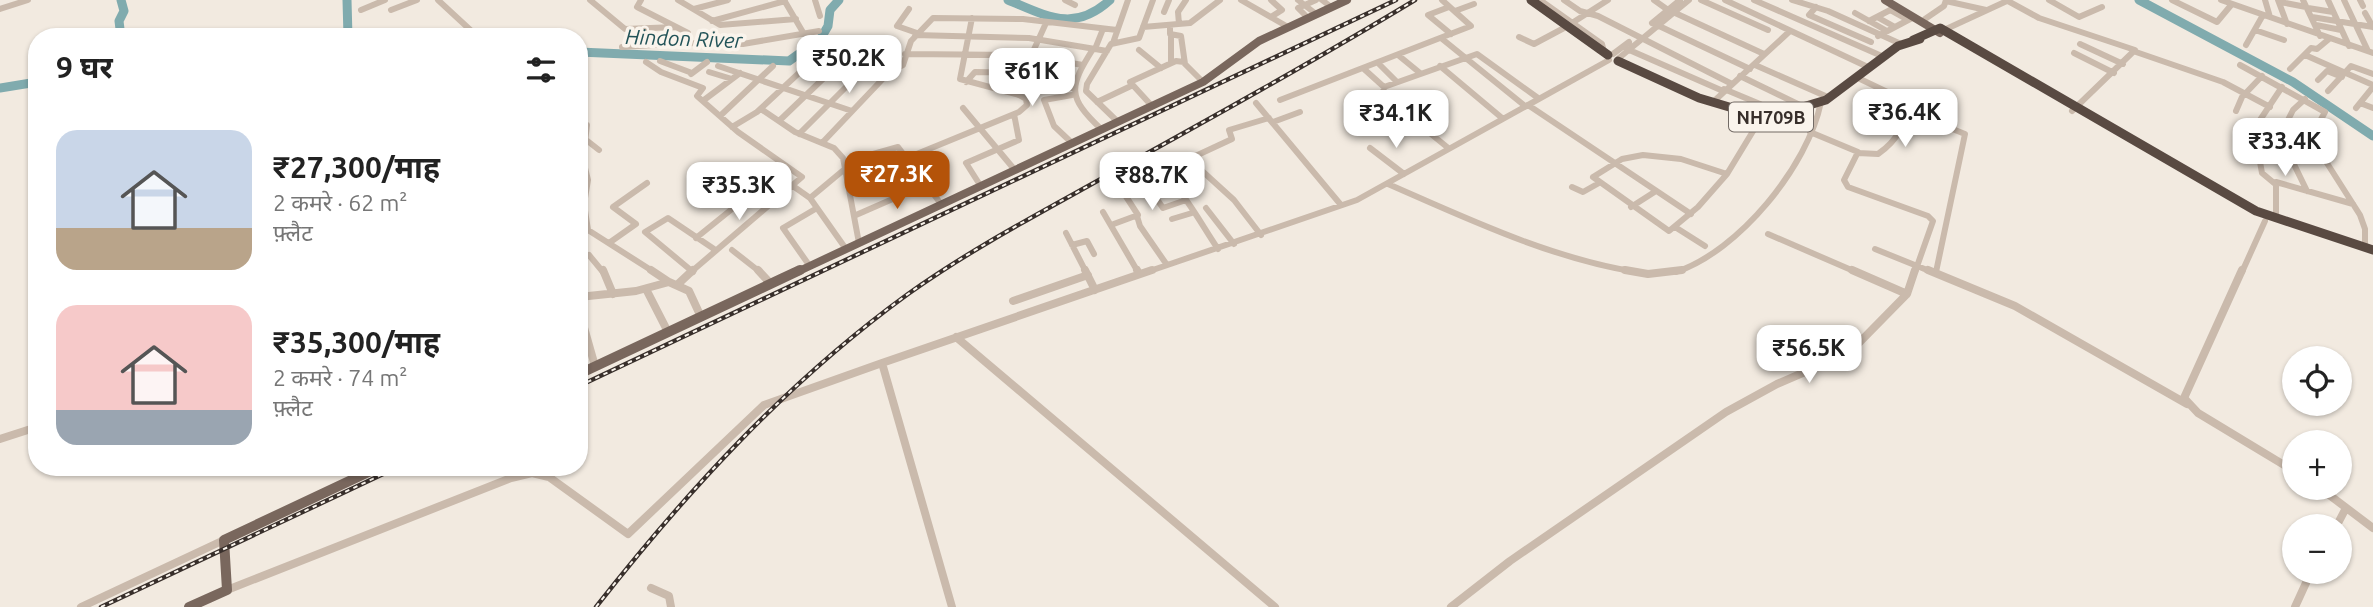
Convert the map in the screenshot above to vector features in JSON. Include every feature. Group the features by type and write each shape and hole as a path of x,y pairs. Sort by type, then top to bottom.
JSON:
{"highway":[{"name":"NH709B","path":"1531,0 1611,56 1712,103 1761,118 1825,100 1901,44 1939,31"},
{"path":"1939,31 2271,220 2373,256"},
{"path":"2271,220 2369,249"}],"main road":[{"path":"588,370 1203,82 1251,46 1348,0"},
{"path":"1885,0 1911,19 1939,31"},
{"path":"1893,5 1925,19 1939,31"},
{"path":"189,607 227,590 224,540 360,476"}],"street":[{"path":"0,9 27,0"},
{"path":"361,10 385,0"},
{"path":"391,10 417,0"},
{"path":"438,0 468,28"},
{"path":"590,0 625,29 676,27"},
{"path":"641,0 636,4 637,7 688,33 686,43"},
{"path":"678,0 721,25 796,19"},
{"path":"694,9 728,0"},
{"path":"815,0 820,16"},
{"path":"1066,0 1075,5"},
{"path":"1117,121 1086,88 1114,43 1128,0"},
{"path":"1114,43 1137,39 1153,0"},
{"path":"1164,12 1169,0"},
{"path":"1175,0 1184,2 1179,24"},
{"path":"1143,27 1193,21 1220,0"},
{"path":"1241,0 1288,27"},
{"path":"1271,0 1282,10 1271,17"},
{"path":"1298,0 1305,5"},
{"path":"1312,16 1298,9 1316,0"},
{"path":"1322,0 1331,7"},
{"path":"1280,100 1471,25 1442,0"},
{"path":"1524,0 1587,45 1611,56 1627,49 1671,11 1689,0"},
{"path":"1540,0 1602,44 1611,56"},
{"path":"1564,0 1730,83"},
{"path":"1592,0 1601,5"},
{"path":"1572,23 1590,14 1608,0"},
{"path":"1654,0 1671,11 1765,54"},
{"path":"545,476 628,534 765,405 1341,205 1388,184 1447,147 1611,56 1657,25 1680,0"},
{"path":"1702,0 1768,30"},
{"path":"1725,0 1870,68"},
{"path":"1754,0 1884,57"},
{"path":"1792,0 1816,7 1901,44"},
{"path":"2049,0 2079,17 2102,7"},
{"path":"2172,0 2220,22 2232,4"},
{"path":"2221,0 2370,52"},
{"path":"2250,0 2253,11"},
{"path":"2265,0 2270,18"},
{"path":"2328,0 2349,46"},
{"path":"2344,0 2370,52"},
{"path":"712,21 785,1 804,34"},
{"path":"1925,19 1944,6 1946,1 1987,10"},
{"path":"1939,31 1967,21 1997,3 2009,1 2039,18 2129,46 2136,52 2217,80 2270,107"},
{"path":"2287,24 2278,1 2333,12"},
{"path":"2191,9 2196,2"},
{"path":"1451,34 1428,15 1474,4"},
{"path":"1869,21 1893,5"},
{"path":"2306,5 2320,36"},
{"path":"1816,7 1809,15 1871,42"},
{"path":"2362,7 2373,27"},
{"path":"909,9 897,26 916,34 1039,38 1107,51"},
{"path":"1855,13 1887,31"},
{"path":"2246,45 2263,15"},
{"path":"1877,17 1895,27"},
{"path":"2312,17 2373,27"},
{"path":"905,193 889,167 1014,114 1027,105 1024,97 959,78 972,18"},
{"path":"733,127 761,109 828,45 895,66 903,65 905,54 916,34 931,19 1023,19 1117,30"},
{"path":"1865,48 1880,34 1911,19"},
{"path":"1031,56 1046,23"},
{"path":"1170,25 1171,63"},
{"path":"1388,184 1513,236 1602,265 1647,275 1665,275 1704,260 1744,226 1781,185 1825,100 1657,25"},
{"path":"2316,25 2341,30"},
{"path":"1520,37 1532,45 1563,27"},
{"path":"1101,129 1082,112 1072,91 1083,65 1104,29"},
{"path":"2255,30 2284,40"},
{"path":"622,47 686,43 743,44 819,31"},
{"path":"1712,103 1730,83 1753,67 1790,31"},
{"path":"1171,35 1181,36 1184,62 1203,82"},
{"path":"1441,38 1527,105 1691,214"},
{"path":"2362,38 2373,40"},
{"path":"2290,69 2311,47 2317,48 2329,39"},
{"path":"2080,44 2123,64"},
{"path":"1627,49 1760,104 1773,116"},
{"path":"1139,50 1161,68"},
{"path":"779,121 851,52"},
{"path":"2074,109 2136,52"},
{"path":"2074,53 2114,73"},
{"path":"905,54 1031,56 1083,65"},
{"path":"1398,55 1420,73"},
{"path":"1384,87 1463,57 1479,55 1538,98"},
{"path":"2305,55 2373,86 2358,105 2373,108"},
{"path":"966,82 975,72 1037,73 1046,58"},
{"path":"799,134 873,60"},
{"path":"660,61 692,73"},
{"path":"588,296 673,283 693,272 714,249 802,176 733,127 696,95 703,88 682,81 646,62"},
{"path":"682,81 707,62"},
{"path":"1131,86 1130,82 1171,63 1184,62"},
{"path":"1378,63 1398,82"},
{"path":"2240,65 2326,113 2311,135 2354,205 2365,229 2369,249"},
{"path":"718,66 852,111"},
{"path":"720,116 773,66"},
{"path":"822,143 895,66"},
{"path":"1440,66 1502,118"},
{"path":"2328,91 2351,66 2373,74"},
{"path":"1364,69 1384,87"},
{"path":"2318,80 2327,71 2344,75"},
{"path":"709,72 732,79"},
{"path":"704,100 740,74"},
{"path":"1740,76 1804,107"},
{"path":"2236,111 2245,94 2262,76"},
{"path":"1858,78 1925,110 1938,123 1960,130 1966,136 1936,272"},
{"path":"1035,82 1072,91"},
{"path":"1097,102 1131,86"},
{"path":"1131,86 1151,105"},
{"path":"1384,87 1383,93 1387,98 1447,147"},
{"path":"2275,135 2256,128 2263,111 2275,101 2273,97 2282,87"},
{"path":"1072,91 1044,100 1054,126 1072,143"},
{"path":"2246,134 2281,134 2293,110 2305,99"},
{"path":"1810,132 1858,153 1880,154 1899,136 1906,121 1905,100"},
{"path":"1256,103 1341,205"},
{"path":"963,108 1014,169"},
{"path":"761,109 799,134 834,148 845,165 859,243"},
{"path":"1261,235 1239,205 1189,159 1232,139 1229,130 1300,112"},
{"path":"980,185 966,163 1020,138 1014,114"},
{"path":"1728,174 1704,163 1645,156 1628,157 1594,178 1666,231 1691,214 1728,174 1746,148 1761,118"},
{"path":"2261,135 2275,152"},
{"path":"588,141 599,149"},
{"path":"810,198 845,165 896,146 940,204"},
{"path":"1370,148 1404,174"},
{"path":"2288,152 2307,191"},
{"path":"1451,607 1510,561 1708,423 1777,384 1849,353 1907,294 1933,221 1928,216 1846,185 1844,180 1858,153"},
{"path":"2323,153 2257,153 2262,173 2274,183 2354,205"},
{"path":"865,157 877,183"},
{"path":"1186,200 1163,208 1139,175 1159,169 1177,185 1186,200 1192,213 1218,249"},
{"path":"849,181 873,173"},
{"path":"1115,178 1140,226 1167,265"},
{"path":"609,243 636,223 613,207 647,183"},
{"path":"1572,187 1583,192 1599,183"},
{"path":"2187,404 2184,393 2271,220 2274,183"},
{"path":"856,215 926,184"},
{"path":"793,186 810,198 846,249"},
{"path":"696,238 758,188 780,196"},
{"path":"1631,207 1656,191"},
{"path":"809,265 783,228 817,208"},
{"path":"1206,208 1234,244"},
{"path":"1104,212 1139,274"},
{"path":"1172,219 1192,213"},
{"path":"1111,225 1137,216"},
{"path":"693,272 644,233 668,218 714,249"},
{"path":"1675,227 1705,246"},
{"path":"588,230 693,296 701,317"},
{"path":"1066,233 1095,290"},
{"path":"1768,233 1907,294"},
{"path":"1072,245 1087,241 1094,254"},
{"path":"1875,249 2015,306 2187,404 2282,463"},
{"path":"732,250 750,262 770,284"},
{"path":"589,255 602,269 613,293"},
{"path":"1013,301 1087,275"},
{"path":"646,289 668,332"},
{"path":"956,337 1275,607"},
{"path":"588,342 595,366"},
{"path":"882,363 952,607"},
{"path":"0,439 28,430"},
{"path":"227,590 519,476"},
{"path":"2336,500 2373,528"},
{"path":"2343,514 2346,508"},
{"path":"81,607 224,540"},
{"path":"2295,607 2306,584"},
{"path":"651,588 669,596 671,607"}],"waterway":[{"name":"Hindon River","path":"120,28 119,21 124,11 121,0"},
{"name":"Hindon River","path":"347,0 348,28"},
{"name":"Hindon River","path":"588,52 789,61 821,38 828,26 830,10 839,0"},
{"name":"Hindon River","path":"1008,0 1048,16 1072,19 1097,10 1110,0"},
{"name":"Hindon River","path":"2139,0 2293,82 2373,136"},
{"name":"Hindon River","path":"0,88 28,83"}],"railway":[{"path":"588,382 1396,0"},
{"path":"596,607 666,521 741,440 821,363 908,294 1006,232 1415,0"},
{"path":"101,607 379,476"}]}
